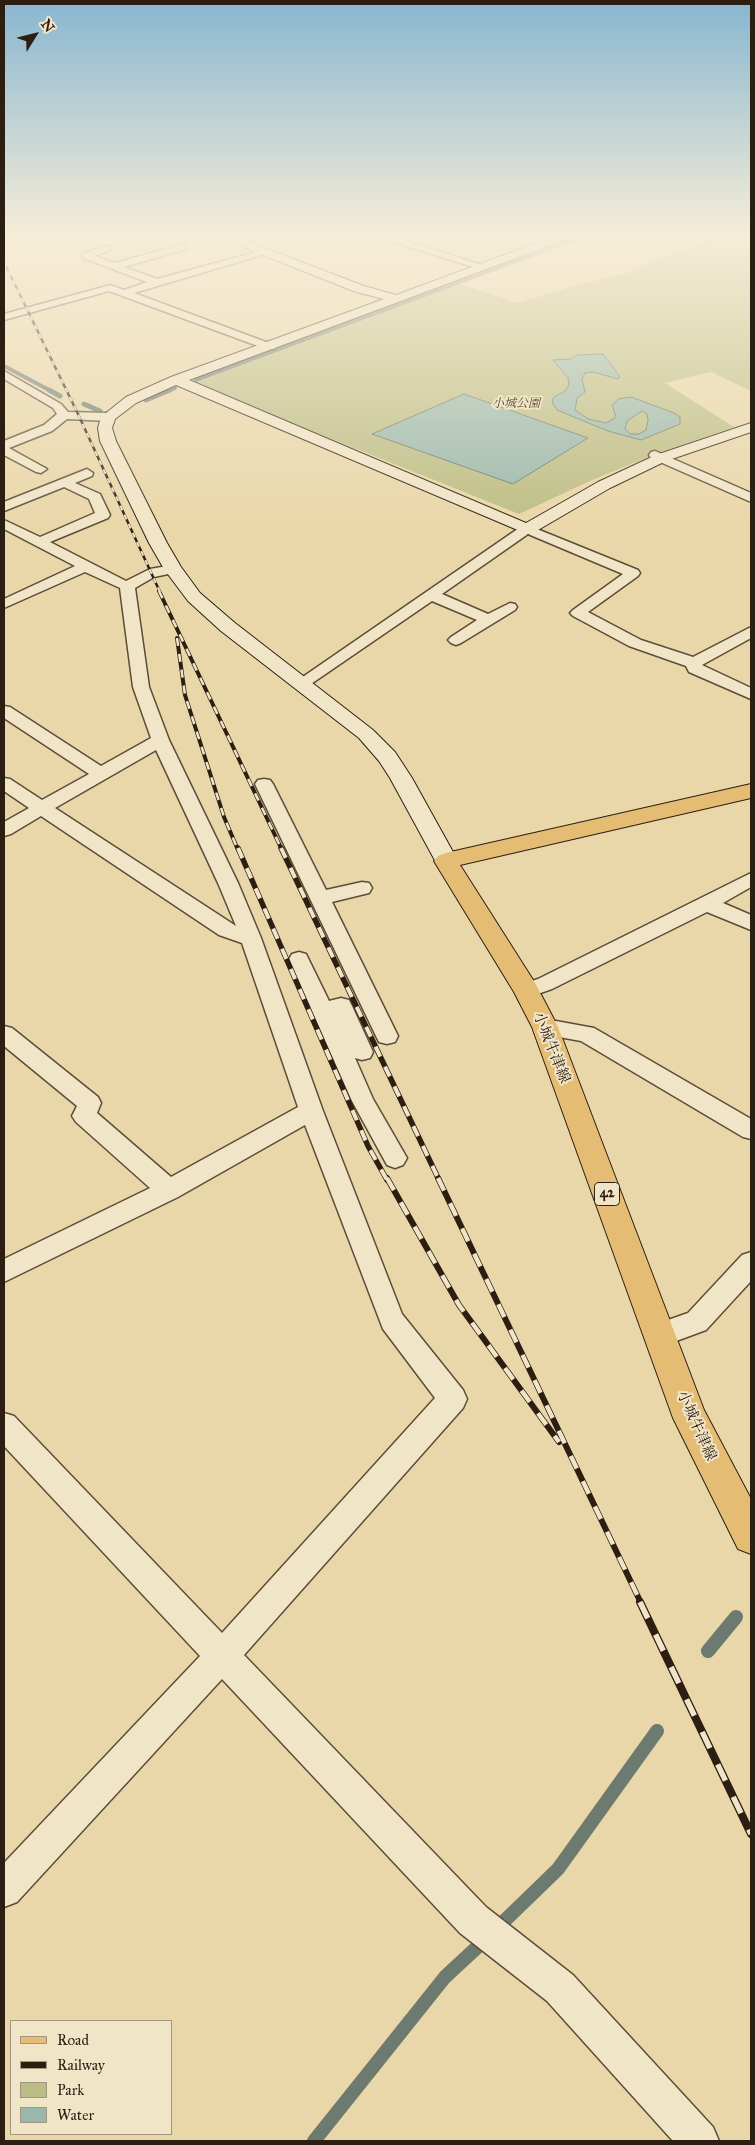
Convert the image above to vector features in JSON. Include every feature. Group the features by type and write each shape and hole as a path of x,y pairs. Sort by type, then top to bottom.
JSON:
{"main road":[{"path":"446,861 751,791"},
{"name":"小城牛津線","path":"446,861 526,990 545,1027 690,1418 751,1536"}],"street":[{"path":"235,334 270,347"},
{"path":"303,334 176,380 131,400 108,417 105,428 108,441 173,569 194,597 228,627 366,734 387,757 401,778 446,861"},
{"path":"4,374 57,406 64,415"},
{"path":"176,380 633,573 578,613 635,643 694,663 751,632"},
{"path":"4,445 48,428 64,415 78,414 108,417"},
{"path":"302,683 527,529 604,485 658,457 751,427"},
{"path":"4,450 41,469"},
{"path":"658,457 751,498"},
{"path":"4,507 87,473"},
{"path":"39,542 102,515 95,497 63,482"},
{"path":"4,524 109,579 127,586"},
{"path":"4,604 86,566"},
{"path":"127,586 150,573 173,569"},
{"path":"4,1889 222,1656 453,1399 392,1321 311,1111 251,938 228,883 160,740 141,687 127,586"},
{"path":"432,595 489,620"},
{"path":"456,640 510,608"},
{"path":"694,663 695,669 751,694"},
{"path":"4,711 101,774"},
{"path":"4,830 160,740"},
{"path":"4,783 226,930 251,938"},
{"path":"264,784 365,978 402,1041 389,1040 351,1052"},
{"path":"526,990 545,984 706,904 751,879"},
{"path":"323,897 362,888"},
{"path":"706,904 751,923"},
{"path":"299,959 351,1052 363,1101 395,1158"},
{"path":"545,1027 586,1034 751,1130"},
{"path":"4,1034 90,1103 84,1116 169,1190"},
{"path":"7,1265 169,1190 311,1111"},
{"path":"660,1335 697,1322 751,1263"},
{"path":"4,1426 486,1930 560,1988 698,2141"}],"green space":[{"name":"小城公園","path":"325,334 751,334 751,391 711,372 665,383 734,427 658,453 590,481 519,514 284,420 196,382"}],"water":[{"path":"603,354 620,377 618,379 593,372 585,373 582,379 585,392 577,398 575,410 588,419 606,423 616,417 612,405 618,399 631,397 674,413 680,417 680,424 641,440 608,431 557,410 552,402 554,397 565,391 569,385 568,378 553,360 571,359 577,355","holes":["642,411 647,414 646,430 639,434 630,434 625,429 627,421"]},
{"path":"464,394 588,438 513,484 372,434"}],"waterway":[{"path":"196,380 320,334"},
{"path":"4,366 51,391"},
{"path":"167,391 175,388"},
{"path":"49,390 60,396"},
{"path":"146,400 170,390"},
{"path":"84,404 100,411"},
{"path":"708,1651 736,1617"},
{"path":"495,1930 558,1869 657,1731"},
{"path":"314,2141 445,1977 486,1939"}],"railway":[{"path":"39,334 160,592"},
{"path":"159,591 282,850"},
{"path":"177,638 185,695 224,817 238,850"},
{"path":"238,848 368,1146 387,1180"},
{"path":"281,848 439,1180"},
{"path":"387,1178 459,1305 559,1442"},
{"path":"438,1178 641,1603"},
{"path":"640,1602 751,1834"}]}
